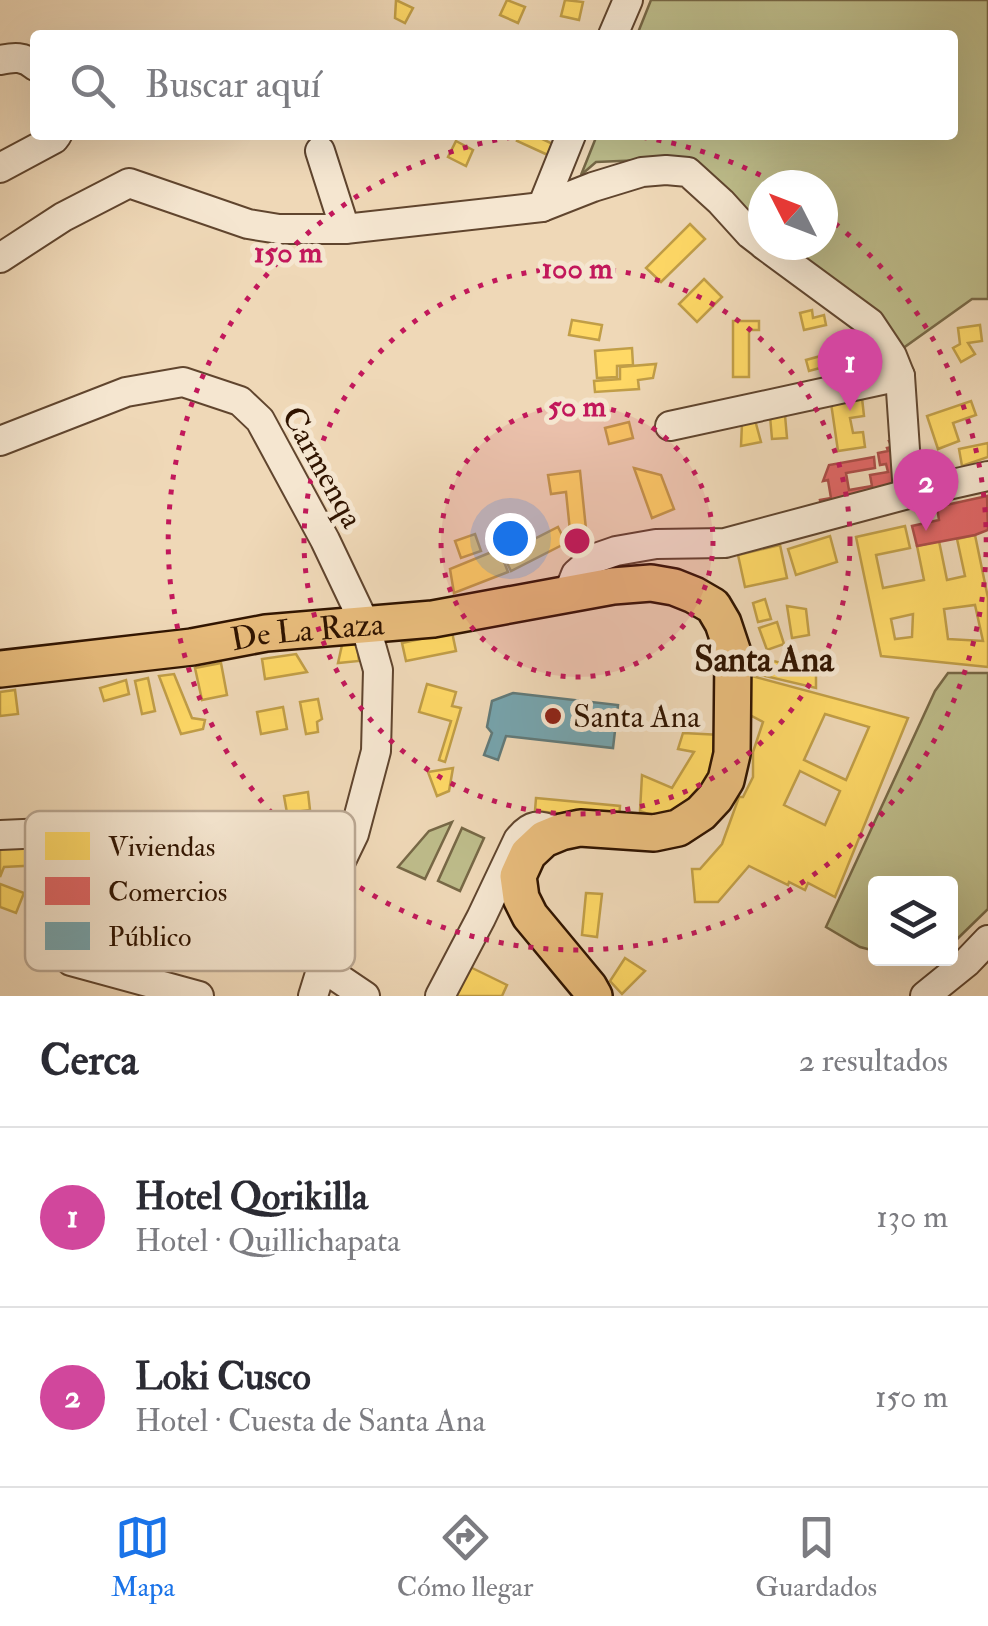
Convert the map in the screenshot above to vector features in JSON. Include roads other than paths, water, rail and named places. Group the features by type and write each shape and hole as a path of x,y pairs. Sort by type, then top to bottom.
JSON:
{"main road":[{"name":"De La Raza","path":"0,669 192,647 266,633 433,620 613,586 651,583 674,587 713,606 733,653 729,767 715,798 678,828 654,833 580,828 561,832"},
{"path":"561,832 544,839 528,854 518,876 521,898 530,916 594,996"}],"street":[{"path":"615,30 628,0"},
{"path":"0,60 15,57 30,62"},
{"path":"0,168 52,140"},
{"path":"542,206 569,140"},
{"path":"320,152 344,229"},
{"path":"0,258 62,217 129,183 248,224 278,229 344,229 542,206 642,172 666,170 688,172 748,232"},
{"path":"784,260 870,323 892,356 900,376 908,494"},
{"path":"670,426 900,376"},
{"name":"Carmenqa","path":"0,441 126,392 183,382 240,401 260,420 365,624 378,670 376,751 355,830"},
{"path":"568,594 576,574 592,559 616,550 656,544 725,543 988,476"},
{"path":"440,996 526,829 536,825 561,832"},
{"path":"0,835 25,834"},
{"path":"926,996 988,940"},
{"path":"949,996 988,960"},
{"path":"105,971 199,996"},
{"name":"Carmenqa","path":"313,996 321,971"},
{"path":"328,971 366,996"}],"place":[{"name":"Hotel Qorikilla","path":"850,411"},
{"name":"Loki Cusco","path":"926,531"},
{"name":"Santa Ana","path":"553,716"}],"district":[{"name":"Santa Ana","path":"764,659"}]}
